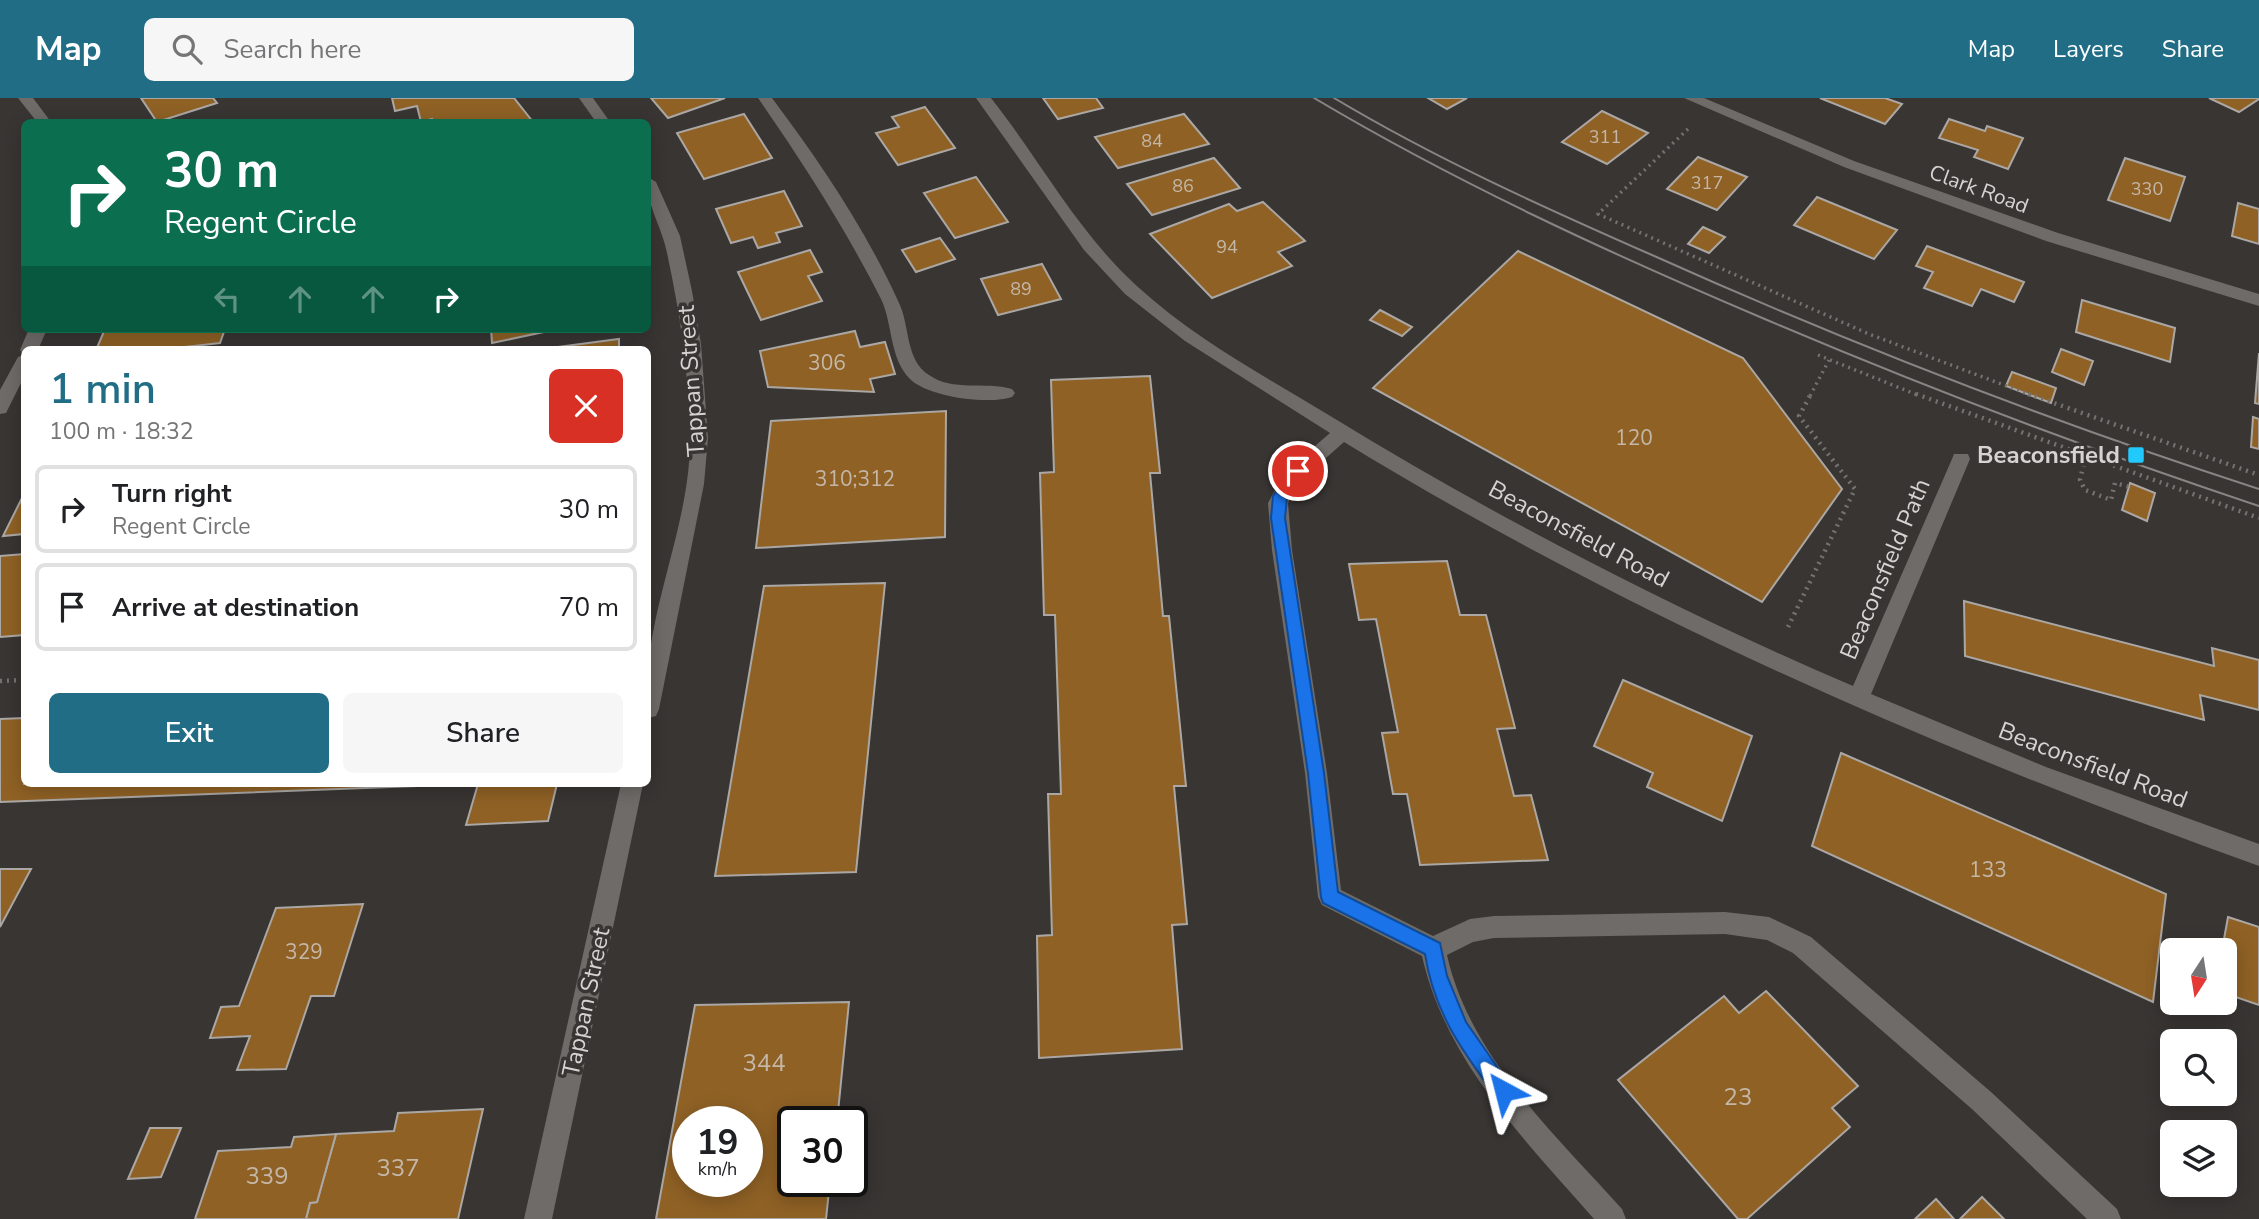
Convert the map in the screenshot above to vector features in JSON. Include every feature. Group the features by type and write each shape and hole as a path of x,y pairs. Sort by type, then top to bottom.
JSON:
{"street":[{"path":"25,98 42,119"},
{"path":"586,98 601,119"},
{"path":"765,98 809,157 840,209 892,305 914,373 938,386 1006,393"},
{"name":"Beaconsfield Road","path":"983,98 1078,230 1129,289 1198,341 1342,433 1531,540 1632,593 1858,699 2018,766 2259,855"},
{"name":"Clark Road","path":"1691,98 1849,164 2052,237 2259,300"},
{"name":"Tappan Street","path":"651,189 672,236 684,291 692,344 699,438 695,484 651,695"},
{"path":"0,408 21,367"},
{"path":"1342,433 1292,477 1278,503 1286,577 1316,773 1330,897 1433,949"},
{"name":"Beaconsfield Path","path":"1858,699 1961,459"},
{"name":"Tappan Street","path":"538,1219 631,787"},
{"path":"1433,949 1470,931 1494,927 1725,923 1780,933 1802,945 1982,1101 2107,1219"},
{"path":"1433,949 1447,1003 1474,1052 1515,1106 1612,1219"}],"path":[{"path":"1696,122 1598,214 1879,338 2082,415 2259,475"},
{"path":"1818,355 1962,413 2259,518"},
{"path":"1785,634 1855,489 1799,416 1829,359"},
{"path":"2085,458 2080,480 2085,490 2111,500 2115,483 2129,488"},
{"path":"0,681 21,680"}],"building":[{"path":"141,98 213,98 217,103 166,119 155,119"},
{"path":"392,98 514,98 531,119 420,119 417,106 395,111"},
{"path":"651,98 725,98 668,118"},
{"path":"1043,98 1096,98 1103,108 1058,119"},
{"path":"1428,98 1467,98 1447,109"},
{"path":"1820,98 1885,98 1902,104 1885,124"},
{"path":"2209,98 2259,98 2259,99 2239,112"},
{"path":"925,107 955,148 898,165 876,133 899,127 892,117"},
{"path":"1602,111 1648,133 1607,164 1562,142"},
{"path":"744,114 772,158 704,179 677,133"},
{"path":"1184,114 1209,144 1118,168 1095,137"},
{"path":"1949,119 1985,131 1987,126 2023,138 2008,169 1974,157 1978,150 1939,138"},
{"path":"1698,157 1747,177 1717,210 1667,189"},
{"path":"1214,158 1240,188 1152,215 1127,184"},
{"path":"2125,158 2185,177 2170,221 2108,200"},
{"path":"976,177 1008,222 955,238 924,193"},
{"path":"784,191 802,226 776,233 780,242 758,248 753,237 731,243 716,209"},
{"path":"1817,197 1897,230 1874,259 1794,225"},
{"path":"1263,202 1305,241 1278,252 1292,266 1212,298 1150,234 1229,204 1237,211"},
{"path":"2238,203 2259,209 2259,244 2232,236"},
{"path":"1703,227 1725,237 1709,253 1688,244"},
{"path":"940,238 955,259 916,272 902,250"},
{"path":"1927,246 2024,282 2014,302 1981,289 1972,306 1924,288 1933,272 1916,266"},
{"path":"810,250 822,272 808,276 822,301 761,320 738,272"},
{"path":"1518,251 1743,358 1842,489 1762,602 1373,388"},
{"path":"1042,264 1061,299 998,315 981,279"},
{"path":"2082,300 2175,328 2170,362 2076,332"},
{"path":"1380,310 1412,327 1402,336 1370,320"},
{"path":"855,331 860,347 885,342 895,374 870,379 874,392 768,387 760,351"},
{"path":"103,333 224,333 220,343 193,346 98,346"},
{"path":"491,333 539,333 492,343"},
{"path":"619,339 619,346 566,346"},
{"path":"2061,349 2093,361 2084,385 2052,372"},
{"path":"2259,353 2259,404 2255,403"},
{"path":"2012,372 2056,388 2051,403 2006,386"},
{"path":"1150,376 1160,473 1150,473 1163,616 1169,616 1186,786 1174,786 1187,924 1172,925 1182,1049 1039,1058 1037,936 1052,935 1048,794 1061,794 1055,615 1044,615 1040,473 1054,472 1051,380"},
{"path":"946,411 945,537 756,548 771,421"},
{"path":"2253,417 2259,419 2259,449 2251,447"},
{"path":"2130,483 2155,493 2147,521 2122,510"},
{"path":"21,500 21,534 3,536"},
{"path":"21,554 21,635 0,637 0,556"},
{"path":"1447,561 1460,615 1486,615 1515,728 1497,729 1514,796 1531,795 1548,860 1420,865 1407,794 1393,794 1382,733 1398,732 1376,619 1359,620 1349,564"},
{"path":"885,583 856,872 715,876 764,586"},
{"path":"1964,601 2214,666 2212,648 2259,660 2259,710 2200,695 2204,720 1965,656"},
{"path":"1623,680 1752,736 1722,821 1647,787 1653,773 1594,746"},
{"path":"21,718 21,787 392,787 0,802 0,719"},
{"path":"1841,753 2166,894 2153,1002 1812,846"},
{"path":"477,787 556,787 548,821 466,825"},
{"path":"0,869 31,869 0,927"},
{"path":"363,904 334,996 311,996 286,1069 237,1070 250,1036 210,1038 221,1007 239,1006 276,908"},
{"path":"2228,917 2259,927 2259,1005 2237,997 2237,938 2224,938"},
{"path":"1766,991 1858,1086 1832,1108 1850,1127 1747,1219 1738,1219 1618,1080 1724,996 1739,1013"},
{"path":"849,1002 839,1106 777,1106 777,1197 828,1197 826,1219 656,1219 672,1131 672,1197 763,1197 763,1106 677,1106 695,1005"},
{"path":"483,1109 458,1219 306,1219 310,1203 317,1202 336,1134 394,1131 398,1113"},
{"path":"150,1128 181,1128 161,1177 128,1179"},
{"path":"336,1134 317,1202 310,1203 306,1219 195,1219 218,1151 291,1147 294,1137"},
{"path":"1982,1197 2004,1219 1960,1219"},
{"path":"1936,1199 1954,1219 1915,1219"}],"tram line":[{"path":"1314,98 1478,188 1589,242 1703,292 2008,417 2259,506"},
{"path":"1334,98 1411,142 1490,181 1801,320 2028,409 2259,489"}],"place":[{"name":"Beaconsfield","path":"2136,455"}],"route":[{"path":"1298,471 1280,496 1278,518 1316,773 1330,897 1433,949 1438,976 1459,1029 1483,1066 1504,1091"}]}
